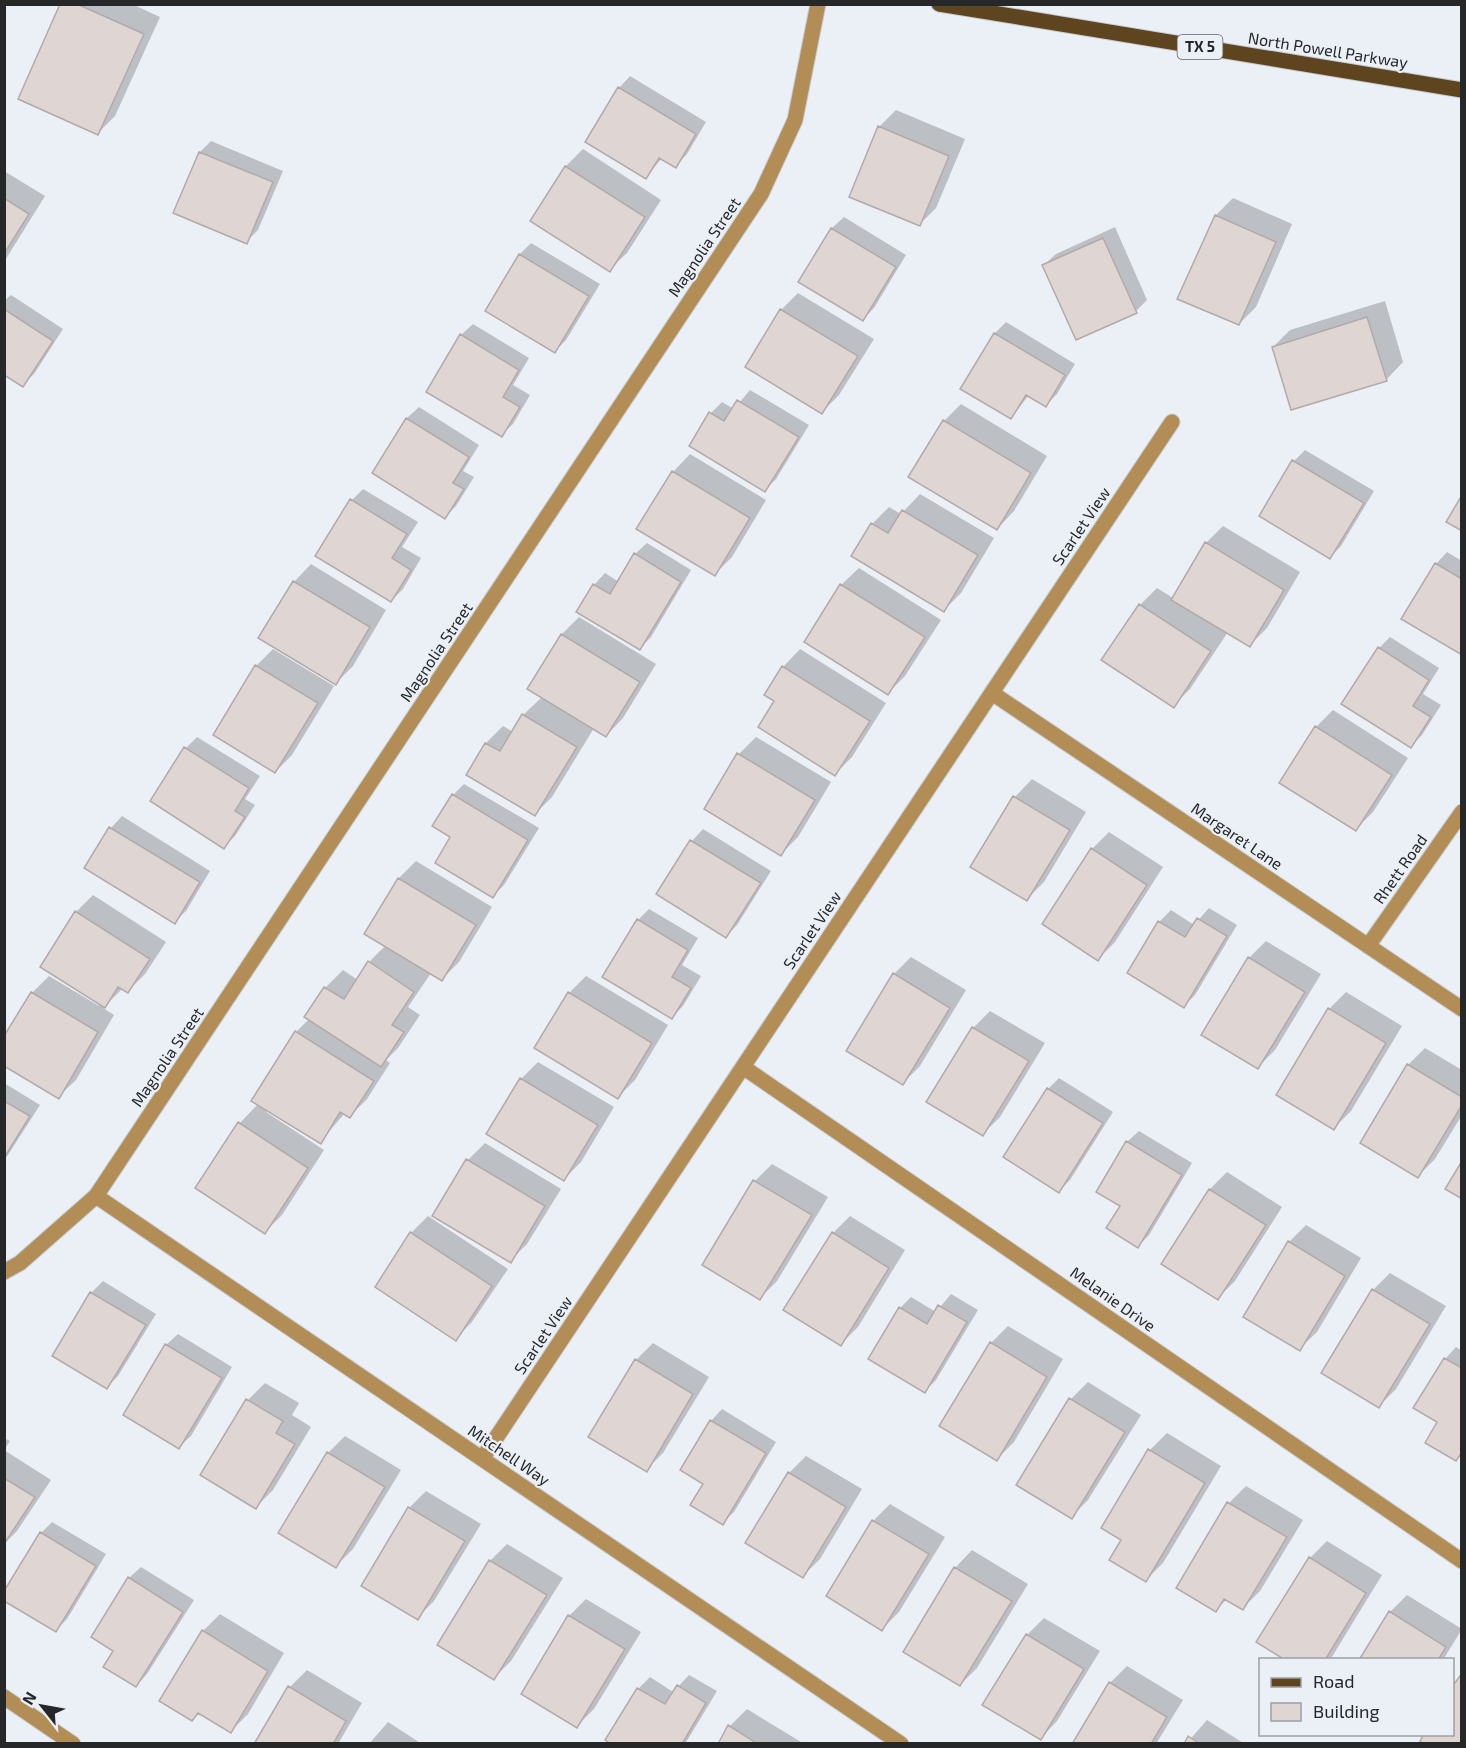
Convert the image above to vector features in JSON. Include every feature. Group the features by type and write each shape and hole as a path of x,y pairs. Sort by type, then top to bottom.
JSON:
{"main road":[{"name":"North Powell Parkway","path":"939,4 1461,90"}],"street":[{"name":"Magnolia Street","path":"4,1272 20,1263 96,1196 761,194 795,120 818,4"},
{"name":"Scarlet View","path":"482,1459 1172,422"},
{"name":"Margaret Lane","path":"992,693 1461,1010"},
{"name":"Rhett Road","path":"1368,946 1461,812"},
{"name":"Melanie Drive","path":"743,1067 1461,1561"},
{"name":"Mitchell Way","path":"96,1196 901,1743"},
{"path":"4,1697 73,1743"}],"building":[{"path":"60,4 77,4 144,34 98,135 18,99"},
{"path":"618,87 696,134 676,168 659,158 646,179 585,142"},
{"path":"878,126 949,156 920,226 849,197"},
{"path":"199,152 273,182 247,244 173,213"},
{"path":"565,166 645,217 610,272 530,221"},
{"path":"4,198 29,214 4,254"},
{"path":"1215,215 1276,242 1239,325 1177,299"},
{"path":"831,228 896,267 863,321 798,282"},
{"path":"1103,238 1137,313 1076,340 1042,265"},
{"path":"519,254 589,296 555,353 485,311"},
{"path":"4,309 53,341 23,387 4,375"},
{"path":"780,309 858,356 822,414 745,367"},
{"path":"1367,317 1387,381 1291,410 1272,347"},
{"path":"994,333 1065,375 1046,407 1026,395 1011,419 960,389"},
{"path":"460,334 519,370 503,397 520,407 502,437 426,392"},
{"path":"737,400 799,437 765,492 689,446 709,412 724,421"},
{"path":"406,418 469,457 453,483 464,489 445,519 372,473"},
{"path":"943,420 1031,473 997,530 908,477"},
{"path":"1292,460 1364,503 1330,559 1259,516"},
{"path":"672,471 750,518 715,576 636,529"},
{"path":"1462,495 1462,531 1446,522"},
{"path":"350,499 407,534 392,558 411,570 391,602 315,556"},
{"path":"902,510 978,555 944,612 851,556 871,523 888,533"},
{"path":"1205,542 1284,590 1250,647 1171,600"},
{"path":"634,553 681,582 640,650 576,612 593,584 610,594"},
{"path":"1435,563 1462,579 1462,655 1401,619"},
{"path":"293,581 370,627 336,685 258,638"},
{"path":"840,584 925,637 888,695 804,642"},
{"path":"1139,604 1211,651 1174,708 1101,660"},
{"path":"561,634 640,682 606,737 527,689"},
{"path":"1378,647 1429,680 1413,706 1431,717 1411,748 1341,704"},
{"path":"255,665 318,703 275,773 213,735"},
{"path":"782,666 870,721 835,776 758,727 774,701 764,695"},
{"path":"522,714 577,747 535,816 466,775 485,743 500,751"},
{"path":"1315,726 1392,775 1356,831 1279,783"},
{"path":"184,747 249,788 235,811 245,817 224,849 150,801"},
{"path":"737,753 815,800 781,856 704,809"},
{"path":"452,794 528,840 493,898 435,863 450,837 432,826"},
{"path":"1013,796 1070,830 1027,901 970,867"},
{"path":"109,827 200,882 175,924 84,868"},
{"path":"690,840 761,883 726,938 656,894"},
{"path":"1091,848 1147,885 1098,961 1042,924"},
{"path":"398,878 476,925 442,981 364,934"},
{"path":"75,911 150,959 128,993 118,987 105,1008 40,967"},
{"path":"1197,918 1227,936 1184,1008 1127,973 1158,921 1185,937"},
{"path":"637,919 688,950 672,977 691,988 672,1019 602,977"},
{"path":"1248,957 1305,992 1258,1069 1201,1035"},
{"path":"368,961 414,992 392,1025 404,1032 381,1067 304,1017 324,987 344,999"},
{"path":"893,973 950,1008 903,1085 846,1051"},
{"path":"31,992 98,1032 59,1099 4,1066 4,1036"},
{"path":"568,992 652,1043 618,1099 534,1048"},
{"path":"1328,1008 1386,1043 1334,1130 1276,1095"},
{"path":"972,1027 1029,1061 983,1136 926,1102"},
{"path":"295,1031 374,1081 350,1118 340,1112 321,1144 251,1101"},
{"path":"1407,1064 1462,1097 1462,1105 1418,1178 1360,1143"},
{"path":"520,1078 598,1125 564,1181 486,1134"},
{"path":"1047,1088 1103,1123 1059,1193 1003,1157"},
{"path":"4,1101 30,1116 4,1158"},
{"path":"238,1122 308,1168 265,1234 195,1188"},
{"path":"1126,1141 1182,1175 1138,1248 1106,1228 1120,1206 1096,1192"},
{"path":"466,1159 545,1206 511,1263 432,1216"},
{"path":"1462,1161 1462,1199 1445,1189"},
{"path":"753,1180 812,1215 760,1300 702,1265"},
{"path":"1209,1189 1266,1225 1218,1300 1161,1264"},
{"path":"410,1232 492,1286 456,1341 375,1287"},
{"path":"832,1232 889,1268 841,1346 783,1310"},
{"path":"1288,1241 1345,1276 1300,1351 1243,1317"},
{"path":"1372,1289 1430,1324 1379,1408 1321,1373"},
{"path":"90,1292 146,1325 107,1389 52,1356"},
{"path":"938,1305 967,1322 925,1393 868,1359 899,1307 927,1324"},
{"path":"990,1342 1047,1377 997,1461 939,1426"},
{"path":"165,1344 222,1378 179,1449 123,1415"},
{"path":"1444,1358 1462,1368 1462,1452 1456,1461 1425,1443 1437,1422 1413,1408"},
{"path":"635,1359 693,1394 647,1472 588,1437"},
{"path":"1069,1398 1125,1432 1072,1519 1016,1485"},
{"path":"246,1399 283,1421 276,1433 295,1444 256,1509 200,1475"},
{"path":"710,1420 766,1453 723,1525 690,1505 703,1484 680,1470"},
{"path":"1148,1449 1205,1483 1146,1582 1109,1560 1121,1540 1101,1528"},
{"path":"327,1452 385,1487 336,1568 278,1533"},
{"path":"788,1472 846,1507 803,1578 745,1543"},
{"path":"4,1478 35,1497 4,1544"},
{"path":"1227,1502 1287,1537 1243,1610 1224,1599 1216,1612 1176,1588"},
{"path":"408,1507 465,1541 418,1620 361,1586"},
{"path":"872,1520 929,1554 882,1631 826,1596"},
{"path":"40,1532 96,1566 56,1632 4,1601 4,1591"},
{"path":"1309,1557 1366,1593 1326,1658 1282,1658 1256,1642"},
{"path":"489,1560 547,1595 494,1680 437,1645"},
{"path":"954,1567 1012,1601 960,1686 903,1652"},
{"path":"128,1577 183,1612 136,1687 103,1667 113,1651 91,1637"},
{"path":"1389,1611 1446,1647 1439,1658 1360,1658"},
{"path":"568,1615 625,1649 577,1728 521,1694"},
{"path":"202,1630 268,1671 231,1733 198,1713 192,1721 159,1701"},
{"path":"1026,1634 1084,1669 1041,1740 982,1705"},
{"path":"1462,1673 1462,1744 1423,1744 1420,1741 1423,1736 1454,1736 1454,1684"},
{"path":"1109,1682 1167,1717 1151,1744 1072,1744"},
{"path":"677,1685 706,1703 682,1744 611,1744 605,1740 637,1688 665,1704"},
{"path":"288,1686 346,1721 333,1744 254,1744"},
{"path":"728,1725 758,1744 718,1744"},
{"path":"1188,1736 1200,1744 1184,1744"}]}
